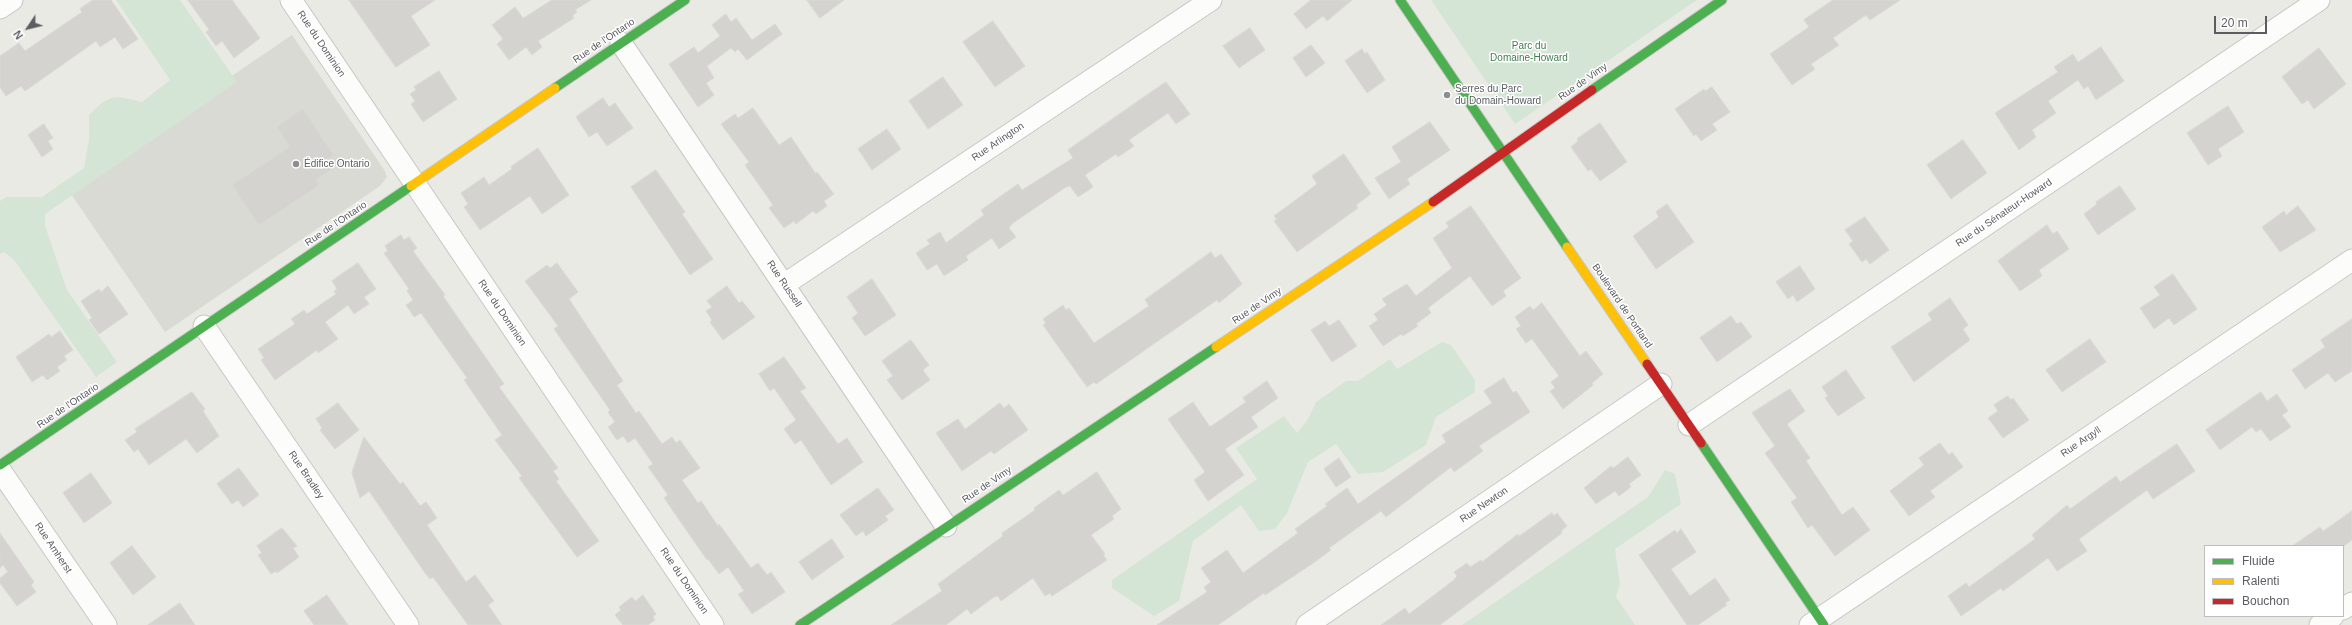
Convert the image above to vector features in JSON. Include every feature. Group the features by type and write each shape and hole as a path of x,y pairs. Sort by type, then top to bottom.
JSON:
{"street":[{"path":"0,8 12,0"},
{"name":"Rue du Dominion","path":"291,0 714,625"},
{"name":"Rue de l'Ontario","path":"0,465 684,0"},
{"name":"Rue Arlington","path":"785,284 1211,0"},
{"name":"Boulevard de Portland","path":"1400,0 1689,425 1818,623"},
{"name":"Rue de Vimy","path":"800,625 1474,174 1722,0"},
{"name":"Rue du Sénateur-Howard","path":"1689,425 2319,0"},
{"name":"Rue Russell","path":"621,43 785,284 946,526"},
{"name":"Rue Argyll","path":"1818,623 2352,260"},
{"name":"Rue Bradley","path":"204,326 408,625"},
{"name":"Rue Newton","path":"1307,625 1661,384"},
{"name":"Rue Amherst","path":"0,470 106,625"},
{"path":"2344,609 2352,603"},
{"path":"2320,625 2332,617"}],"shaded area":[{"path":"292,35 385,171 387,177 380,186 165,332 67,188"}],"green space":[{"path":"116,0 180,0 237,82 45,214 45,226 67,290 117,362 96,377 14,260 4,252 0,254 0,201 6,197 42,197 84,168 89,139 89,115 102,103 112,98 118,97 142,102 170,80"},
{"name":"Parc du Domaine-Howard","path":"1431,0 1697,0 1515,124"},
{"path":"1442,342 1451,345 1475,380 1475,392 1436,417 1426,445 1383,472 1358,474 1336,444 1308,462 1287,513 1275,529 1259,531 1241,505 1193,541 1179,601 1154,616 1112,588 1112,580 1257,479 1236,448 1284,416 1297,433 1308,419 1316,402 1346,381 1358,381 1390,359 1397,369"},
{"path":"1665,470 1675,474 1681,504 1615,549 1620,584 1616,597 1635,625 1462,625 1648,497"}],"building":[{"path":"93,0 111,0 138,39 123,49 115,37 100,47 96,41 25,91 21,86 6,96 0,87 0,56 19,43 25,51 82,12 80,9"},
{"path":"188,0 232,0 260,38 234,58 222,41 216,46 206,32 209,30"},
{"path":"349,0 435,0 411,16 430,45 396,67"},
{"path":"552,0 591,0 575,10 577,12 572,16 574,18 538,41 542,47 532,55 526,47 509,60 497,44 503,39 492,25 515,7 523,18"},
{"path":"807,0 844,0 820,18"},
{"path":"1311,0 1352,0 1327,21 1323,16 1306,29 1294,14"},
{"path":"1833,0 1900,0 1870,20 1866,15 1833,38 1839,45 1811,64 1815,69 1792,85 1770,54 1809,27 1804,20"},
{"path":"726,14 731,22 736,18 752,40 775,24 782,34 747,60 738,49 735,52 731,48 707,66 714,78 706,83 714,95 698,107 669,64 694,47 698,53 720,36 712,25"},
{"path":"993,21 1025,66 995,87 963,42"},
{"path":"1250,28 1265,50 1239,68 1223,46"},
{"path":"1311,45 1325,63 1306,77 1293,58"},
{"path":"2101,47 2124,81 2096,100 2088,86 2084,89 2078,80 2048,101 2056,113 2032,130 2036,137 2019,150 1995,113 2058,72 2054,67 2073,54 2078,62"},
{"path":"2319,48 2346,84 2314,109 2308,100 2302,104 2282,77"},
{"path":"1362,49 1365,54 1367,52 1385,80 1367,93 1345,61"},
{"path":"439,71 457,99 423,122 411,104 415,101 410,94 416,90 414,87"},
{"path":"943,77 963,105 928,129 909,101"},
{"path":"1166,82 1190,114 1176,124 1168,113 1129,140 1134,146 1118,157 1116,154 1085,175 1093,187 1078,197 1070,186 1066,187 1013,223 1009,228 1016,237 999,249 992,238 966,256 968,260 944,276 937,264 927,270 916,253 930,244 927,240 940,232 946,243 984,215 981,210 1018,184 1022,190 1073,158 1068,150"},
{"path":"1712,87 1730,112 1712,124 1717,130 1701,141 1696,134 1694,136 1675,109 1704,89 1705,91"},
{"path":"603,98 609,107 615,103 633,128 607,146 597,132 589,137 576,117"},
{"path":"2228,106 2244,132 2218,149 2222,156 2208,165 2187,133"},
{"path":"753,108 779,145 791,137 816,174 817,172 834,194 824,201 827,206 816,214 813,211 796,224 794,221 784,228 769,208 773,205 745,165 749,162 721,124 735,114 738,118"},
{"name":"Édifice Ontario","path":"303,109 333,155 326,160 332,169 316,180 319,185 259,225 232,185 290,147 277,127"},
{"path":"1430,122 1450,150 1407,179 1410,184 1389,199 1375,178 1401,162 1392,147"},
{"path":"1600,123 1627,162 1600,181 1591,169 1588,171 1571,147 1578,141 1577,139"},
{"path":"44,124 53,138 48,141 53,149 42,157 28,135"},
{"path":"887,129 901,149 872,170 858,149"},
{"path":"1963,140 1987,173 1951,199 1927,165"},
{"path":"538,148 569,195 542,214 530,196 480,230 464,207 468,204 461,193 484,177 489,185"},
{"path":"1344,154 1371,194 1356,205 1358,208 1297,252 1274,221 1277,219 1274,216 1317,184 1312,176"},
{"path":"656,170 685,212 682,214 713,259 690,275 631,187"},
{"path":"2120,186 2136,209 2098,235 2084,214 2097,204 2096,202"},
{"path":"1667,204 1694,242 1656,269 1633,236 1659,217 1656,212"},
{"path":"1471,206 1521,278 1503,291 1506,296 1492,306 1470,276 1428,308 1431,313 1416,324 1418,326 1403,336 1401,334 1383,346 1369,326 1378,320 1374,314 1387,305 1382,299 1407,284 1416,296 1452,268 1433,238 1449,227 1446,223"},
{"path":"2298,206 2316,230 2280,252 2262,227 2284,211 2286,215"},
{"path":"1865,217 1889,250 1870,264 1866,259 1862,262 1849,244 1853,241 1845,230"},
{"path":"2047,225 2053,234 2057,231 2069,249 2039,270 2042,276 2020,291 1998,261"},
{"path":"401,235 404,240 409,237 417,248 413,251 445,295 443,296 504,384 499,387 558,468 553,471 559,479 556,481 599,541 577,557 519,478 522,476 495,440 502,435 464,380 467,378 421,313 414,317 406,305 413,300 407,291 409,289 384,253 388,251 385,246"},
{"path":"1211,252 1215,258 1221,254 1242,284 1219,303 1217,300 1096,384 1094,382 1087,387 1043,325 1046,323 1043,319 1063,305 1066,310 1069,308 1094,343 1149,306 1145,300"},
{"path":"358,263 376,289 364,297 369,304 354,314 348,305 325,322 338,339 318,353 317,350 275,380 261,360 264,358 258,349 295,324 291,319 304,310 307,314 336,294 334,291 337,289 332,281"},
{"path":"557,263 578,292 569,299 623,381 617,385 636,413 639,411 662,444 672,437 676,443 680,440 700,468 682,480 698,503 701,501 718,526 719,524 751,568 758,563 767,575 771,572 785,592 752,614 738,594 744,591 728,567 719,574 708,559 707,560 664,498 668,495 648,467 653,464 635,438 628,443 623,436 617,440 608,427 615,422 608,412 610,410 554,329 558,326 525,281 547,265 550,268"},
{"path":"1800,266 1815,289 1797,302 1793,295 1788,299 1776,282"},
{"path":"2173,274 2197,309 2174,325 2169,318 2154,329 2140,308 2160,295 2154,287"},
{"path":"872,279 896,315 865,336 852,318 858,313 847,297"},
{"path":"108,286 128,314 99,334 89,320 92,318 81,301 99,289 101,292"},
{"path":"727,286 739,303 742,301 755,317 723,340 710,322 712,320 706,311 712,307 707,301"},
{"path":"1950,298 1968,325 1963,329 1970,340 1914,382 1891,347 1932,320 1928,314"},
{"path":"1542,303 1580,356 1586,351 1603,374 1592,383 1593,385 1563,409 1550,391 1555,388 1551,382 1559,376 1532,339 1526,343 1516,329 1521,326 1515,317 1530,306 1533,310"},
{"path":"1731,316 1737,324 1741,322 1752,337 1717,362 1700,338"},
{"path":"2352,319 2352,371 2335,382 2328,373 2305,389 2292,370 2325,347 2321,340"},
{"path":"1339,320 1357,346 1332,362 1311,330 1325,321 1329,326"},
{"path":"60,331 73,350 64,356 67,360 57,367 60,371 47,380 43,375 32,382 16,357 49,334 51,337"},
{"path":"2090,339 2106,362 2062,392 2046,370"},
{"path":"911,340 929,365 923,370 930,380 902,400 887,380 893,376 882,361"},
{"path":"784,357 806,388 800,391 838,444 847,438 863,462 831,485 801,440 795,444 784,429 796,420 774,388 770,391 759,374"},
{"path":"1846,370 1865,398 1838,416 1825,398 1828,396 1822,387"},
{"path":"1504,378 1513,393 1516,391 1530,412 1479,446 1483,451 1454,472 1451,467 1386,517 1381,511 1329,548 1331,550 1312,564 1265,595 1264,593 1218,625 1157,625 1207,592 1204,587 1211,582 1201,568 1227,550 1243,573 1298,533 1295,529 1327,506 1325,504 1347,488 1358,504 1446,442 1442,435 1492,403 1484,391"},
{"path":"1267,381 1278,398 1251,417 1258,427 1225,449 1244,475 1208,501 1194,480 1205,472 1168,419 1193,402 1210,427 1246,402 1243,398"},
{"path":"1790,389 1805,411 1787,424 1810,458 1806,461 1842,515 1853,507 1870,530 1835,556 1812,525 1808,528 1791,502 1797,498 1765,453 1775,446 1752,413"},
{"path":"192,392 205,409 203,411 219,436 197,453 186,439 149,465 138,449 134,452 125,440 137,432 135,429"},
{"path":"2261,392 2267,401 2277,394 2288,411 2282,415 2291,427 2270,441 2261,429 2256,432 2252,427 2220,450 2206,430"},
{"path":"2008,396 2011,400 2013,398 2029,420 2003,438 1988,418 1998,411 1994,405"},
{"path":"338,403 359,430 335,449 320,430 322,428 316,419"},
{"path":"1000,403 1004,408 1009,404 1028,430 994,454 991,451 962,471 936,433 958,419 965,429"},
{"path":"364,437 400,484 403,482 420,506 426,502 437,518 427,525 466,582 475,575 494,601 488,605 502,625 468,625 433,577 430,579 425,573 369,491 360,498 352,473"},
{"path":"1940,443 1949,455 1952,452 1963,467 1930,491 1935,497 1909,516 1890,491 1924,465 1919,458"},
{"path":"2177,444 2195,471 2153,499 2147,490 2079,539 2087,551 2057,571 2048,558 2003,591 2001,588 1961,616 1948,596 1966,583 1969,587 2035,539 2032,535 2067,505 2070,509 2116,476 2120,482"},
{"path":"1628,457 1641,475 1629,484 1631,487 1619,496 1615,491 1596,504 1584,488 1611,466 1613,468"},
{"path":"1339,458 1351,477 1336,487 1324,469"},
{"path":"239,468 259,495 243,507 238,500 232,504 217,484"},
{"path":"1097,472 1121,509 1112,516 1114,519 1091,535 1105,554 1103,555 1107,560 1052,596 1050,593 1045,596 1033,578 1001,601 998,596 994,597 971,614 967,609 946,625 891,625 942,591 938,584 1003,536 1002,533 1035,510 1034,508 1059,490 1063,495"},
{"path":"91,473 112,503 84,523 63,493"},
{"path":"878,488 894,510 885,516 888,520 866,536 863,531 856,536 840,515"},
{"path":"2352,511 2352,540 2344,546 2293,545 2320,527 2323,531"},
{"path":"1552,513 1554,516 1557,513 1567,526 1561,531 1562,533 1440,625 1381,625 1405,608 1409,614 1454,580 1457,576 1454,572 1467,563 1470,567 1481,560 1482,562 1518,534 1519,536"},
{"path":"282,528 297,546 293,548 299,557 277,573 276,571 271,574 258,555 262,553 257,546"},
{"path":"1681,529 1696,552 1671,569 1690,596 1715,578 1730,600 1725,603 1727,605 1698,625 1687,625 1639,555 1675,530 1677,533"},
{"path":"0,533 34,582 31,585 36,592 17,606 0,583 0,578 8,572 3,565 0,568"},
{"path":"832,539 844,557 812,580 799,562"},
{"path":"132,546 156,577 133,595 110,563"},
{"path":"327,595 348,625 314,625 304,611"},
{"path":"643,595 656,614 653,617 655,620 648,625 623,625 615,615 621,610 619,607 632,597 635,601"},
{"path":"180,603 195,625 148,625"}],"traffic: fast":[{"path":"555,88 685,0"},
{"path":"1400,0 1567,247"},
{"path":"1592,90 1722,0"},
{"path":"0,465 411,186"},
{"path":"800,625 1216,347"},
{"path":"1701,443 1824,625"}],"traffic: slow":[{"path":"411,186 555,88"},
{"path":"1216,347 1433,202"},
{"path":"1567,247 1647,364"}],"traffic: jam":[{"path":"1433,202 1592,90"},
{"path":"1647,364 1701,443"}],"place":[{"name":"Serres du Parc du Domain-Howard","path":"1447,95"},
{"name":"Édifice Ontario","path":"296,164"}]}
